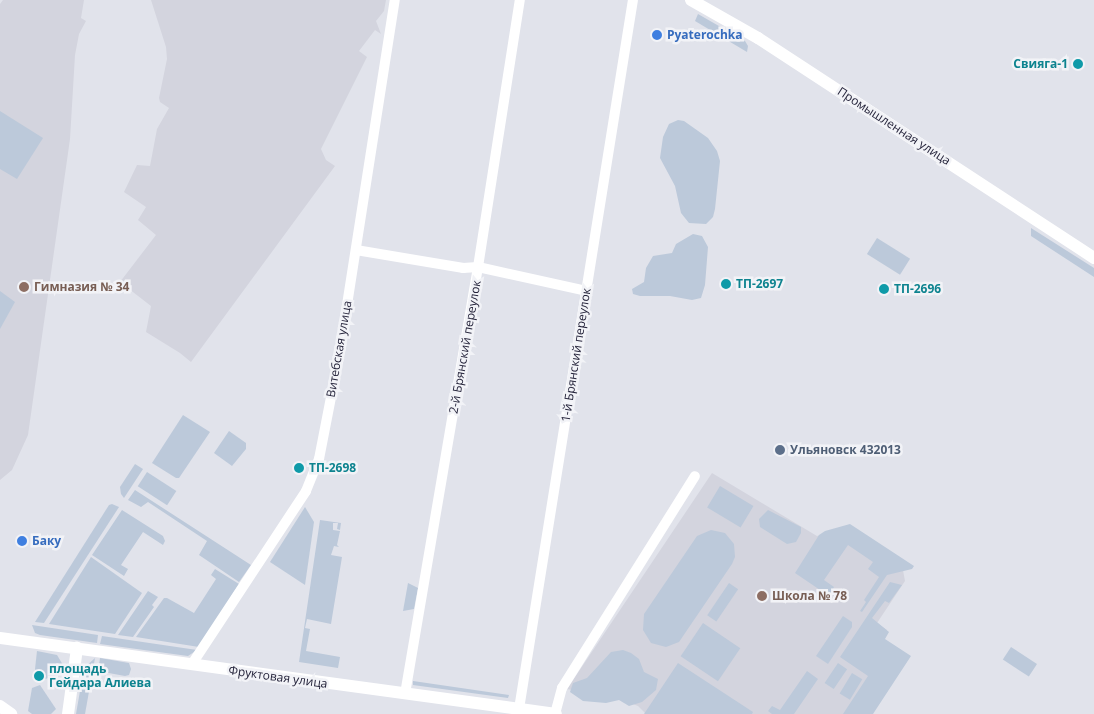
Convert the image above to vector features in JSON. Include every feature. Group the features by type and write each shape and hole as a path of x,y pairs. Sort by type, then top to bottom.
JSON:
{"street":[{"name":"Витебская улица","path":"192,664 306,491 321,452 339,356 395,0"},
{"name":"2-й Брянский переулок","path":"405,694 478,267 520,0"},
{"name":"1-й Брянский переулок","path":"519,709 633,0"},
{"name":"Промышленная улица","path":"691,0 766,43 1094,258"},
{"path":"356,250 463,268 478,267 587,291"},
{"path":"556,714 562,688 695,476"},
{"name":"Фруктовая улица","path":"0,638 556,714"},
{"path":"68,714 77,648"},
{"path":"0,706 11,714"}],"shaded area":[{"name":"Гимназия № 34","path":"3,0 84,0 81,18 86,21 79,34 75,55 70,139 28,435 12,470 0,480 0,4"},
{"path":"151,0 386,0 384,11 376,21 381,34 375,30 359,51 367,57 321,149 326,160 335,166 191,362 146,332 151,306 120,282 156,235 138,220 146,207 124,192 137,165 150,166 157,129 169,108 160,102 159,98 167,59 166,47"},
{"path":"698,14 745,41 748,46 747,52 695,21"},
{"path":"0,111 43,138 17,179 0,169"},
{"path":"678,120 684,121 708,138 717,151 720,161 715,209 713,217 706,224 689,223 681,213 675,186 660,158 663,137 669,124"},
{"path":"1031,228 1094,268 1094,277 1031,236"},
{"path":"693,234 702,236 708,247 705,285 701,298 692,300 670,296 640,296 633,294 632,289 644,282 646,268 653,256 672,253 676,244"},
{"path":"877,238 910,259 900,275 867,254"},
{"path":"0,291 15,302 0,329"},
{"path":"183,415 210,432 179,478 176,478 152,463"},
{"path":"229,431 246,443 246,449 232,466 214,453"},
{"path":"135,464 143,469 124,498 120,487"},
{"path":"147,472 176,491 167,505 138,486"},
{"name":"Школа № 78","path":"712,473 817,536 838,530 903,570 905,581 877,623 887,630 881,638 894,646 849,714 646,714 638,706 620,699 567,689"},
{"path":"720,486 753,506 741,528 707,507"},
{"path":"135,490 251,565 239,582 199,555 207,541 148,502 141,507 128,500"},
{"path":"112,504 119,507 44,623 35,622 109,505"},
{"path":"305,507 314,522 305,585 270,562"},
{"path":"122,510 163,536 165,541 163,545 143,532 121,565 128,569 124,576 92,555"},
{"path":"768,510 801,527 801,533 796,542 787,544 760,527 759,519"},
{"path":"320,520 341,523 340,530 337,529 338,523 333,523 333,530 340,531 337,545 339,547 334,546 331,555 342,557 331,624 307,619 305,628 310,629 306,651 340,657 338,668 299,662"},
{"path":"850,524 914,566 912,569 887,575 862,612 860,611 866,602 864,600 879,577 868,569 873,562 848,545 824,580 834,587 829,596 795,573 819,535 825,531"},
{"path":"711,530 725,533 734,544 735,557 732,564 679,642 666,647 651,643 643,630 644,614 697,536"},
{"path":"91,557 142,593 115,634 49,624"},
{"path":"215,569 239,584 199,647 136,637 164,598 194,613 216,579 211,575"},
{"path":"890,582 902,585 889,603 885,601 872,618 889,632 885,639 911,656 873,714 843,714 868,676 840,657"},
{"path":"408,583 418,588 414,609 403,611"},
{"path":"729,583 738,589 716,621 707,615"},
{"path":"148,591 158,597 152,605 154,607 133,637 118,635"},
{"path":"843,616 852,622 852,627 828,664 816,656"},
{"path":"703,623 740,648 718,681 681,656"},
{"path":"32,625 98,635 97,643 40,635 35,633"},
{"path":"102,636 197,650 188,656 100,644"},
{"path":"1011,647 1037,664 1029,676 1003,660"},
{"path":"623,650 639,659 644,672 658,679 656,690 642,702 629,706 619,700 606,703 583,701 570,692 573,683 587,678 611,652"},
{"path":"37,651 57,655 63,665 64,673 42,680 35,669"},
{"path":"95,658 85,714 76,714 84,668"},
{"path":"100,658 129,663 131,669 129,675 125,676 98,671"},
{"path":"678,663 753,712 752,714 644,714"},
{"path":"838,663 847,669 834,689 825,683"},
{"path":"807,671 818,679 794,714 772,714 768,711 772,706 780,710"},
{"path":"852,673 862,679 850,700 840,694"},
{"path":"413,681 509,695 508,698 413,685"},
{"path":"40,685 56,709 51,714 32,714 28,711 32,688"}],"place":[{"name":"Pyaterochka","path":"657,35"},
{"name":"Свияга-1","path":"1078,64"},
{"name":"ТП-2697","path":"726,284"},
{"name":"Гимназия № 34","path":"24,287"},
{"name":"ТП-2696","path":"884,289"},
{"name":"Ульяновск 432013","path":"780,450"},
{"name":"ТП-2698","path":"299,468"},
{"name":"Баку","path":"22,541"},
{"name":"Школа № 78","path":"762,596"},
{"name":"площадь Гейдара Алиева","path":"39,676"}]}
